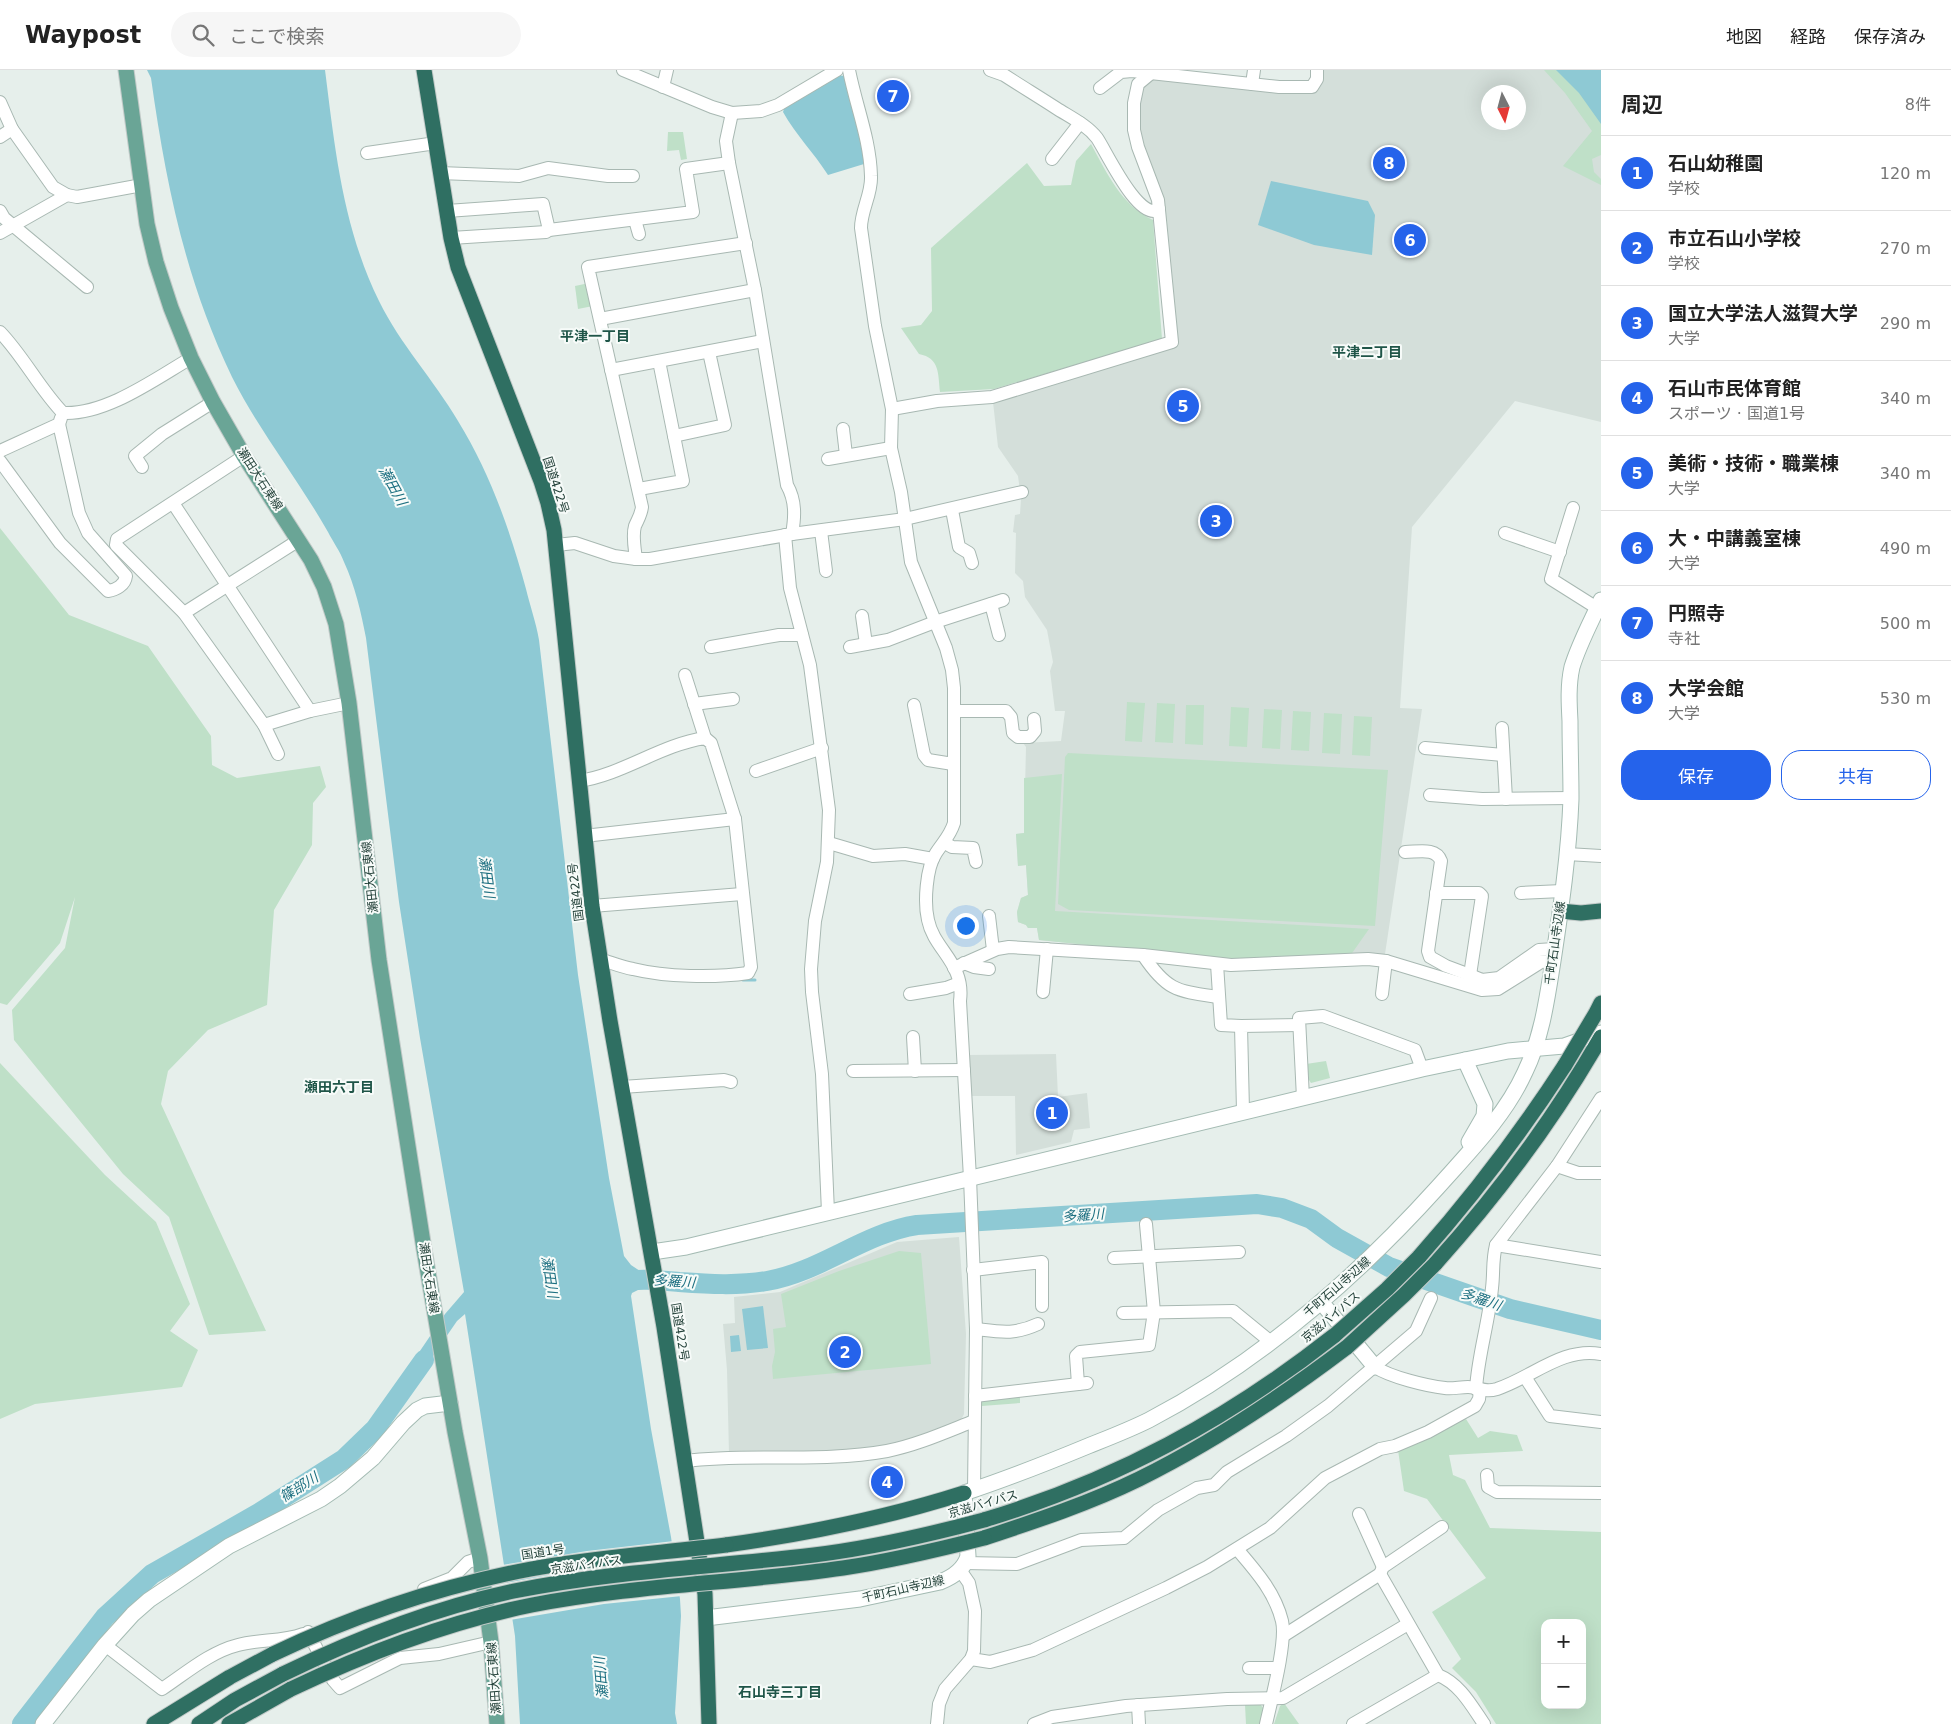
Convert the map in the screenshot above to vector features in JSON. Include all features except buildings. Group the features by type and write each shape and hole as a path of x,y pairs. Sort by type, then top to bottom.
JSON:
{"highway":[{"name":"国道422号","path":"424,70 451,238 458,267 548,503 556,545 584,836 599,959 655,1269 704,1586 709,1724"},
{"path":"1560,911 1581,913 1601,911"},
{"name":"京滋バイパス","path":"199,1724 235,1700 283,1674 341,1647 438,1611 514,1591 588,1579 848,1550 906,1540 1026,1508 1084,1486 1173,1443 1221,1416 1264,1388 1335,1334 1381,1294 1419,1257 1484,1181 1524,1127 1565,1065 1598,1008"},
{"path":"229,1724 291,1689 350,1662 412,1637 455,1623 532,1605 584,1596 844,1568 941,1549 984,1538 1078,1506 1138,1480 1254,1415 1346,1347 1404,1295 1435,1264 1503,1184 1540,1133 1601,1037"},
{"name":"国道1号","path":"154,1724 230,1677 309,1637 372,1612 475,1581 563,1564 726,1545 811,1532 896,1513 969,1492"}],"main road":[{"name":"瀬田大石東線","path":"126,70 147,224 156,262 171,308 191,358 213,402 244,456 311,560 330,603 342,653 379,960 435,1320 480,1558 492,1642 497,1724"},
{"name":"千町石山寺辺線","path":"969,1492 1044,1464 1147,1421 1197,1393 1271,1342 1322,1303 1380,1249 1489,1130 1505,1108 1525,1072 1535,1049 1543,1019 1554,955 1567,854 1571,798 1570,682 1579,650 1599,604"},
{"path":"652,1252 686,1247 1243,1111 1508,1051 1569,1045 1601,1033"},
{"path":"1450,1173 1481,1122 1485,1110 1482,1096 1465,1060"},
{"path":"1322,1303 1375,1367"},
{"path":"43,1724 105,1645 138,1610 229,1546 321,1499 340,1486 373,1458 403,1423 417,1410 425,1406 450,1403"},
{"path":"963,1567 968,1556 969,1492"},
{"name":"千町石山寺辺線","path":"706,1618 860,1599 940,1582 951,1578 963,1567"}],"street":[{"path":"623,70 712,107 732,112 761,111 778,105 837,70"},
{"path":"662,87 667,70"},
{"path":"849,70 868,142 872,177 870,192 861,218 861,228 875,326 892,409 891,448 905,519 911,562 946,648 952,670 955,711 953,764 954,823 945,843 936,852 933,859 929,871 926,895 927,919 930,928 959,965 976,1329 974,1421 969,1492"},
{"path":"990,70 1004,73 1080,123 1096,137 1127,189 1139,203 1150,211 1155,212 1158,209"},
{"path":"1252,84 1254,70"},
{"path":"1100,88 1121,72 1132,71 1279,87 1312,87 1318,80 1317,70"},
{"path":"892,409 937,401 992,397 1172,342 1158,200 1138,147 1134,130 1134,103 1138,84 1150,74"},
{"path":"0,102 12,129 53,187 67,195 86,196 142,184"},
{"path":"732,112 726,141 729,163 755,290 787,485 792,493 795,518 789,535 790,588 810,665 829,810 827,862 815,921 812,969 812,992 822,1074 828,1212"},
{"path":"1052,159 1080,123"},
{"path":"0,137 12,129"},
{"path":"367,153 436,143"},
{"path":"451,238 546,232 549,230 693,212 686,169 729,163"},
{"path":"440,173 519,176 548,168 608,176 633,176"},
{"path":"0,232 67,195"},
{"path":"447,212 543,204 549,230"},
{"path":"0,211 4,218 87,287"},
{"path":"635,220 639,234"},
{"path":"636,559 634,534 641,517 642,507 588,267 746,242"},
{"path":"600,320 755,290"},
{"path":"0,332 5,344 26,363 61,419 77,504 88,533 126,576 125,581 115,590 108,591 60,543 0,461"},
{"path":"611,370 763,341"},
{"path":"674,436 724,425 709,352"},
{"path":"0,451 61,419 97,408 130,393 191,358"},
{"path":"638,489 683,481 659,361"},
{"path":"142,467 135,456 162,434 213,402"},
{"path":"843,429 846,455"},
{"path":"828,459 891,448"},
{"path":"244,456 117,539 116,545 184,613 264,725 278,754"},
{"path":"556,545 575,543 614,556 636,559 664,557 789,535 905,519 952,510 1022,492"},
{"path":"173,503 310,711"},
{"path":"1573,508 1552,579 1599,604"},
{"path":"952,510 959,547 969,553 972,562"},
{"path":"821,531 826,571"},
{"path":"1505,533 1560,552"},
{"path":"184,613 299,540"},
{"path":"850,647 888,640 935,622 997,602 999,635"},
{"path":"862,616 866,644"},
{"path":"711,646 779,635 802,635"},
{"path":"599,959 632,969 654,973 733,975 748,974 751,967 735,819 711,743 705,738 685,675"},
{"path":"694,704 733,699"},
{"path":"264,725 349,702"},
{"path":"914,705 924,755 928,760 953,764"},
{"path":"955,711 1006,711 1011,717 1013,733 1018,737 1030,737 1035,731 1034,719"},
{"path":"1502,728 1506,799"},
{"path":"580,781 609,773 670,747 705,738"},
{"path":"756,771 822,748"},
{"path":"1425,748 1503,755"},
{"path":"1430,795 1482,799 1571,798"},
{"path":"584,836 735,819"},
{"path":"829,843 874,856 905,854 933,859"},
{"path":"945,843 952,847 973,848 976,862"},
{"path":"1405,852 1434,852 1441,861 1428,951 1430,957 1446,966 1482,980 1492,980 1499,978 1539,950 1554,955"},
{"path":"1567,854 1601,856"},
{"path":"1520,893 1562,891"},
{"path":"1436,893 1478,893 1482,896 1470,975"},
{"path":"592,906 742,894"},
{"path":"989,916 994,950"},
{"path":"959,965 994,950 1009,947 1143,955 1231,965 1368,959 1386,961 1482,990 1491,991 1498,989 1554,955"},
{"path":"1043,992 1047,950"},
{"path":"1143,955 1158,976 1182,992 1218,997"},
{"path":"1382,994 1386,961"},
{"path":"1217,964 1220,1025 1299,1025"},
{"path":"959,965 989,968"},
{"path":"910,994 946,988 960,983"},
{"path":"1303,1098 1299,1018 1323,1016 1415,1050 1422,1070"},
{"path":"1241,1026 1243,1111"},
{"path":"913,1037 915,1071"},
{"path":"853,1071 964,1070"},
{"path":"622,1088 724,1080 731,1082"},
{"path":"970,1659 990,1662 1033,1650 1166,1588 1237,1549 1270,1528 1325,1478 1380,1449 1395,1446 1428,1432 1475,1406 1479,1398 1476,1374 1492,1291 1492,1259 1496,1245 1557,1166 1601,1098"},
{"path":"1557,1166 1578,1173 1601,1173"},
{"path":"975,1396 1082,1384 1076,1356 1080,1352 1150,1345 1154,1312 1146,1224"},
{"path":"1496,1245 1601,1262"},
{"path":"1114,1258 1239,1252"},
{"path":"973,1270 1042,1262 1042,1306"},
{"path":"937,1724 939,1704 945,1689 970,1659 974,1651 975,1611 969,1583 963,1567 1017,1564 1081,1540 1124,1538 1158,1510 1197,1488 1214,1485 1227,1472 1286,1436 1328,1406 1416,1331 1431,1298"},
{"path":"1123,1313 1233,1311 1271,1342"},
{"path":"976,1329 1002,1332 1023,1331 1038,1324"},
{"path":"1375,1367 1384,1373 1443,1388 1478,1390 1498,1388 1525,1377 1568,1355 1585,1352 1601,1354"},
{"path":"1525,1377 1550,1416 1601,1422"},
{"path":"685,1461 714,1457 813,1458 887,1451 974,1421"},
{"path":"1487,1475 1488,1487 1497,1492 1601,1493"},
{"path":"1359,1514 1381,1570 1408,1624 1438,1674 1465,1695 1478,1722"},
{"path":"1283,1636 1442,1528"},
{"path":"1237,1549 1261,1578 1272,1595 1282,1621 1283,1636 1266,1724"},
{"path":"105,1645 162,1689 222,1650 258,1641 290,1639 372,1606 434,1586 452,1578 468,1562 480,1558"},
{"path":"1034,1724 1052,1717 1138,1705 1227,1699 1283,1698 1408,1624"},
{"path":"308,1632 333,1680 340,1688 400,1658 439,1654 492,1642"},
{"path":"1249,1668 1277,1668"},
{"path":"1353,1724 1438,1674"},
{"path":"1138,1705 1139,1724"}],"shaded area":[{"path":"1322,70 1601,70 1601,422 1515,401 1412,527 1400,708 1422,709 1385,954 1234,960 1039,940 1037,928 1028,928 1026,925 1018,922 1017,912 1021,898 1028,895 1026,865 1018,866 1016,834 1024,833 1026,747 1023,743 1061,741 1065,711 1055,711 1050,671 1053,662 1047,630 1025,597 1023,581 1015,573 1016,533 1013,532 1015,515 1020,514 1021,499 1018,476 998,447 993,402 1176,345 1139,130 1139,103 1142,87 1151,79 1314,90"},
{"path":"1056,1054 1058,1097 1087,1093 1090,1128 1074,1130 1071,1142 1016,1155 1015,1096 970,1096 968,1055"},
{"path":"959,1237 966,1334 964,1414 960,1422 899,1445 864,1451 729,1454 727,1370 723,1324 735,1323 734,1297 780,1292 897,1242"}],"green space":[{"path":"1544,70 1565,70 1601,114 1601,155 1592,159 1594,172 1601,179 1601,185 1563,166 1592,131 1565,93"},
{"path":"668,132 683,132 687,159 681,160 679,150 667,151"},
{"path":"1091,144 1109,177 1124,197 1142,214 1153,220 1162,339 994,389 940,392 937,368 934,363 926,356 919,354 901,328 921,325 932,311 931,248 1027,163 1044,186 1071,185 1076,161"},
{"path":"589,283 593,306 578,309 575,286"},
{"path":"0,528 69,615 148,646 211,736 212,765 237,778 320,766 326,787 313,803 312,845 274,910 267,1005 208,1030 168,1071 161,1104 266,1331 209,1335 169,1217 123,1174 14,1040 12,1010 65,948 75,897 60,943 7,1005 0,1003"},
{"path":"1127,702 1145,703 1142,742 1125,741"},
{"path":"1157,703 1175,704 1173,743 1155,742"},
{"path":"1186,705 1204,705 1203,745 1185,744"},
{"path":"1231,707 1249,708 1247,747 1229,746"},
{"path":"1264,709 1282,710 1280,749 1262,748"},
{"path":"1293,711 1311,712 1309,751 1291,750"},
{"path":"1324,713 1342,714 1340,754 1322,753"},
{"path":"1354,716 1372,717 1370,756 1352,755"},
{"path":"1068,753 1388,770 1375,926 1069,910 1058,904 1065,757"},
{"path":"1062,774 1055,911 1369,929 1350,956 1234,960 1039,940 1037,928 1028,928 1026,925 1018,922 1017,912 1021,898 1028,895 1026,865 1018,866 1016,834 1024,833 1024,778"},
{"path":"1326,1061 1330,1078 1311,1083 1306,1064"},
{"path":"0,1063 105,1175 156,1222 190,1304 170,1331 198,1350 182,1387 35,1404 0,1419"},
{"path":"899,1251 921,1253 931,1364 773,1379 772,1366 775,1352 773,1329 786,1327 781,1294 839,1271"},
{"path":"1020,1392 1020,1403 982,1406 982,1400"},
{"path":"1466,1419 1478,1438 1490,1431 1517,1435 1523,1451 1449,1455 1453,1475 1465,1480 1490,1528 1601,1532 1601,1724 1496,1724 1476,1692 1452,1668 1461,1659 1432,1612 1486,1578 1427,1499 1404,1491 1398,1450"},
{"path":"1284,1703 1299,1724 1274,1724 1280,1706"},
{"path":"1260,1704 1264,1709 1262,1724 1246,1724 1245,1705"}],"water":[{"name":"瀬田川","path":"147,70 325,70 342,188 357,245 367,273 387,317 449,406 480,461 498,502 513,545 539,640 578,975 609,1178 624,1256 631,1265 643,1273 644,1287 632,1293 631,1296 680,1599 681,1616 675,1713 677,1724 520,1724 515,1636 465,1314 457,1321 413,1385 403,1376 445,1314 464,1292 420,1038 399,902 366,638 360,609 341,554 243,397 232,377 202,304 190,267 171,193 163,156 151,78"},
{"path":"1556,70 1601,70 1601,124 1579,93"},
{"path":"838,75 844,76 862,145 864,164 828,175 783,112 785,106"},
{"path":"1271,181 1368,201 1375,215 1372,255 1314,245 1258,225"},
{"path":"763,1306 768,1348 747,1350 742,1309"},
{"path":"739,1335 741,1351 731,1352 730,1336"}],"pier":[{"path":"674,1541 682,1596 604,1604 510,1620 505,1583 554,1574 505,1582 502,1565 587,1551"}],"waterway":[{"path":"743,980 755,980"},
{"name":"多羅川","path":"618,1282 648,1280 745,1284 767,1281 805,1270 879,1236 917,1225 1257,1204 1282,1208 1311,1219 1337,1238 1389,1267 1510,1309 1601,1330"},
{"name":"篠部川","path":"22,1724 105,1617 152,1574 259,1513 344,1459 375,1429 424,1360"}],"place":[{"name":"円照寺","path":"893,96"},
{"name":"大学会館","path":"1389,163"},
{"name":"大・中講義室棟","path":"1410,240"},
{"name":"美術・技術・職業棟","path":"1183,406"},
{"name":"国立大学法人滋賀大学","path":"1216,521"},
{"name":"石山幼稚園","path":"1052,1113"},
{"name":"市立石山小学校","path":"845,1352"},
{"name":"石山市民体育館","path":"887,1482"}],"district":[{"name":"平津一丁目","path":"595,336"},
{"name":"平津二丁目","path":"1367,352"},
{"name":"瀬田六丁目","path":"339,1087"},
{"name":"石山寺三丁目","path":"780,1692"}]}
